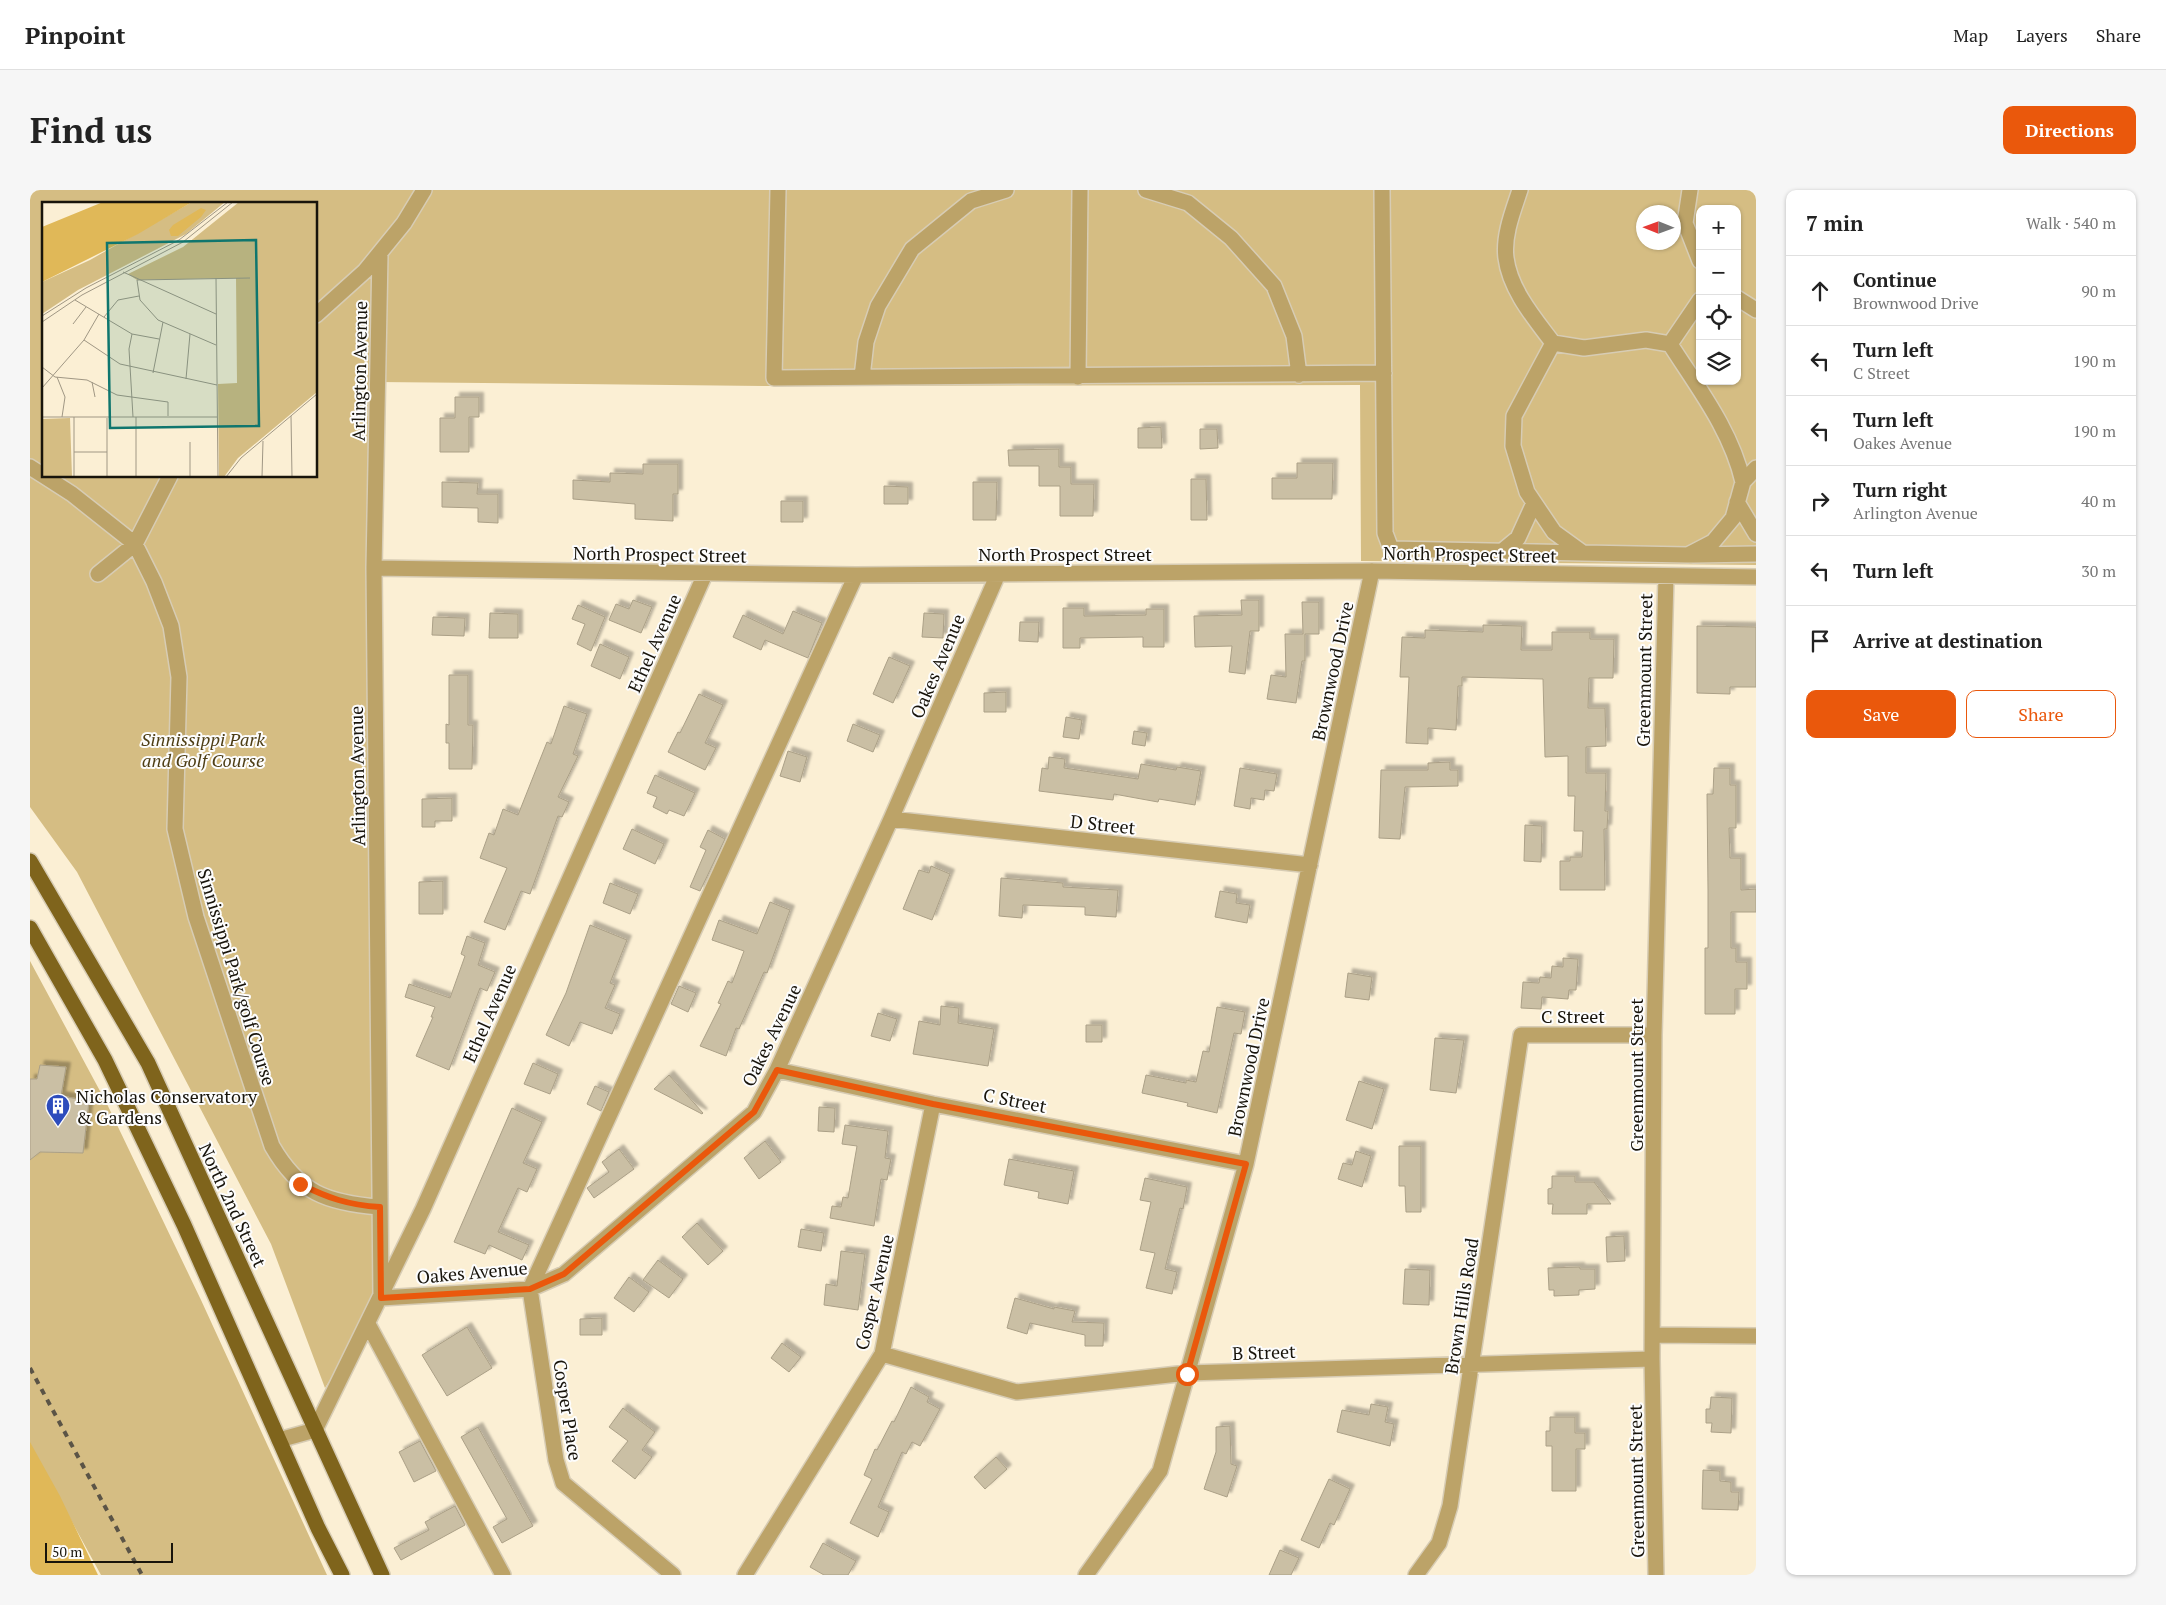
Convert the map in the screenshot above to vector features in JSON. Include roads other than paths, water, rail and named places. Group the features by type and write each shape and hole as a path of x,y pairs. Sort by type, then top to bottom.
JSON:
{"main road":[{"name":"North 2nd Street","path":"30,861 148,1063 382,1575"},
{"path":"30,928 105,1060 184,1224 318,1528 342,1575"}],"street":[{"path":"318,313 365,272 404,223 424,190"},
{"path":"778,190 774,378 1384,374"},
{"path":"862,377 866,342 878,306 912,249 971,202 1006,190"},
{"path":"1078,377 1080,190"},
{"path":"1146,190 1188,203 1231,238 1274,286 1294,336 1299,375"},
{"path":"1382,190 1385,533 1391,548 1501,552 1688,555 1756,554"},
{"path":"1520,190 1509,226 1506,258 1521,300 1553,343 1584,348 1646,340 1670,344 1704,394 1721,425 1739,464 1743,482"},
{"path":"1690,190 1685,223 1696,250"},
{"name":"Arlington Avenue","path":"380,254 374,568 381,1298"},
{"path":"1741,301 1756,310"},
{"path":"1670,344 1696,306"},
{"path":"1553,343 1514,416 1513,446 1527,492 1534,503 1554,532 1583,553"},
{"name":"Sinnissippi Park/golf Course","path":"30,467 42,475"},
{"path":"1688,555 1713,542 1732,518 1743,482 1756,468"},
{"name":"Sinnissippi Park/golf Course","path":"47,478 72,494 135,544 154,582 171,626 179,677 175,829 196,917 272,1146 285,1169 300,1184 322,1195 351,1205 380,1207"},
{"path":"98,574 135,544 169,478"},
{"path":"1737,502 1756,534"},
{"path":"1501,552 1518,538 1534,503"},
{"name":"North Prospect Street","path":"374,568 856,575 1372,571 1756,576"},
{"name":"Brownwood Drive","path":"1086,1575 1160,1470 1246,1164 1372,571"},
{"name":"Ethel Avenue","path":"315,1430 381,1298 427,1200 705,574"},
{"name":"Oakes Avenue","path":"381,1298 530,1289 564,1274 754,1112 777,1070 892,819 998,574"},
{"path":"530,1289 856,575"},
{"name":"Greenmount Street","path":"1656,1575 1652,1359 1654,1335 1654,1035 1666,576"},
{"name":"D Street","path":"892,819 1310,865"},
{"name":"C Street","path":"1521,1035 1654,1035"},
{"name":"Brown Hills Road","path":"1416,1575 1439,1543 1450,1506 1521,1035"},
{"name":"C Street","path":"777,1070 933,1104 1246,1164"},
{"name":"Cosper Avenue","path":"745,1575 882,1354 933,1104"},
{"name":"Cosper Place","path":"530,1289 556,1460 563,1483 673,1575"},
{"path":"368,1324 503,1575"},
{"path":"1654,1335 1756,1336"},
{"name":"B Street","path":"882,1354 1017,1392 1187,1374 1652,1359"},
{"path":"279,1440 315,1430"}],"railway":[{"path":"30,1368 142,1575"}],"place":[{"name":"Nicholas Conservatory & Gardens","path":"58,1127"}],"park label":[{"name":"Sinnissippi Park and Golf Course","path":"203,749"}]}
